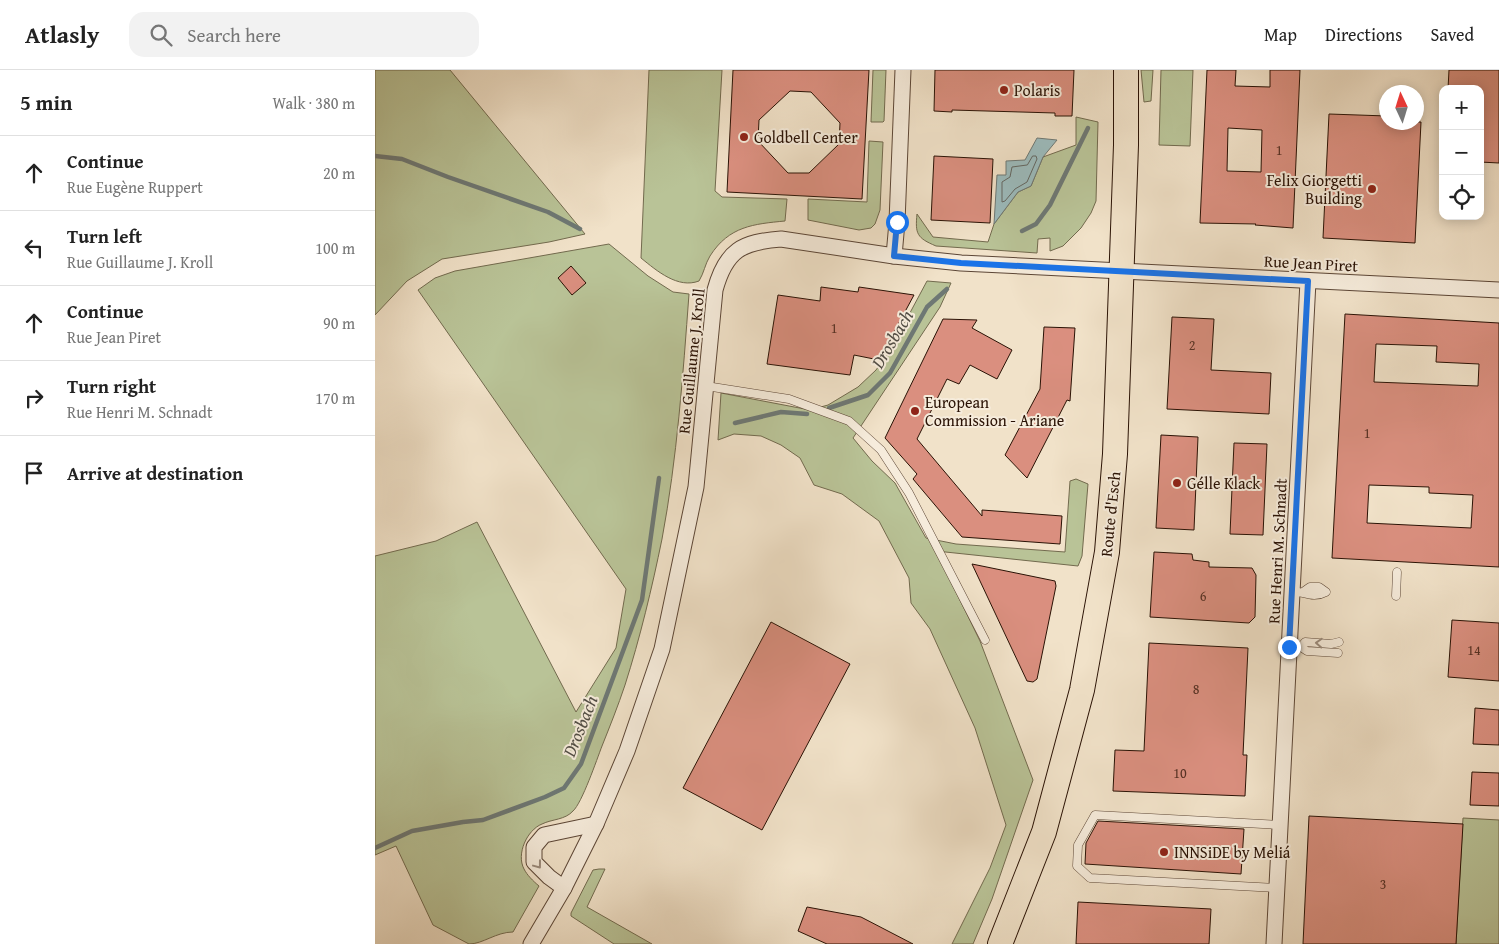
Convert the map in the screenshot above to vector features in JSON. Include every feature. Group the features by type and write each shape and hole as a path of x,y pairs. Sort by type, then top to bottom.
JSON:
{"main road":[{"name":"Route d'Esch","path":"1000,944 1044,832 1082,690 1107,552 1115,454 1126,145 1126,70"}],"street":[{"path":"894,256 903,70"},
{"name":"Rue Guillaume J. Kroll","path":"531,944 565,888 596,824 627,751 662,649 696,487 715,290 725,264 734,253 747,244 781,239 894,256 961,263 1122,271"},
{"name":"Rue Jean Piret","path":"1122,271 1499,290"},
{"name":"Rue Henri M. Schnadt","path":"1274,944 1280,824 1298,592 1308,281"},
{"path":"565,888 549,877 534,862 534,847 544,835 596,824"}],"lane":[{"path":"707,386 789,399 849,420 881,450 909,493 985,640"},
{"path":"1397,572 1397,596"},
{"path":"1295,647 1305,642 1331,644 1339,642"},
{"path":"1295,647 1338,653"},
{"path":"1277,888 1090,878 1077,866 1077,846 1095,815 1280,824"}],"green space":[{"path":"375,70 450,70 585,234 549,242 442,259 407,281 375,315"},
{"path":"649,70 722,70 715,191 722,197 787,199 785,221 753,225 725,238 710,256 699,281 691,283 683,283 668,277 641,258"},
{"path":"873,70 886,70 883,122 871,122"},
{"path":"1141,70 1153,70 1151,101 1144,102"},
{"path":"1161,70 1193,70 1190,146 1159,145"},
{"path":"1076,117 1098,122 1096,201 1081,228 1063,246 1050,251 1050,238 1038,239 1037,253 936,246 921,238 916,226 917,214 933,237 988,242 994,224 1018,192 1031,186 1043,157 1076,145"},
{"path":"869,141 883,142 880,210 875,224 871,228 859,230 808,220 808,199 867,202"},
{"path":"609,244 648,276 673,292 689,294 676,448 662,539 636,649 625,685 581,799 570,814 537,827 524,843 521,856 524,869 539,886 513,932 469,944 433,925 396,846 375,855 375,556 436,541 477,522 576,712 616,648 626,589 418,290 435,278 455,271"},
{"path":"927,281 951,283 940,307 853,438 872,461 895,483 926,538 956,544 1065,552 1070,481 1076,479 1088,484 1082,556 1078,566 936,551 980,641 1033,780 992,899 973,944 952,944 990,868 1006,825 975,728 930,629 911,603 909,578 879,521 842,494 814,485 800,458 781,445 761,436 734,434 718,440 721,393 810,410 828,405 858,387 876,370 889,352"},
{"path":"1463,818 1499,820 1499,944 1456,944"},
{"path":"605,869 587,907 652,944 614,944 571,916 593,870"}],"water":[{"path":"1037,138 1057,140 1043,157 1031,186 1018,192 994,224 997,175 1006,175 1006,161 1025,160"}],"building":[{"name":"Goldbell Center","path":"733,70 869,70 862,199 727,192","holes":["790,91 811,92 840,123 839,144 809,173 788,173 758,141 759,120"]},
{"name":"Polaris","path":"935,70 1074,70 1072,116 1055,116 1055,113 934,111"},
{"path":"1207,70 1236,70 1235,86 1270,87 1270,70 1300,70 1293,228 1256,224 1200,223","holes":["1228,128 1262,130 1261,172 1227,171"]},
{"path":"1449,70 1499,70 1499,163 1484,162 1484,85 1448,85"},
{"name":"Felix Giorgetti Building","path":"1329,114 1379,116 1379,130 1421,130 1415,243 1323,238"},
{"path":"934,156 993,159 990,223 931,220"},
{"path":"571,266 586,283 572,295 558,278"},
{"path":"821,287 858,292 859,287 914,295 879,360 854,355 850,375 767,364 778,295 820,301"},
{"path":"1345,314 1499,323 1499,567 1332,558","holes":["1376,344 1437,346 1436,362 1479,364 1478,386 1374,382","1369,485 1429,487 1429,493 1473,495 1471,528 1367,523"]},
{"path":"1172,317 1214,319 1211,370 1271,373 1269,414 1167,409"},
{"path":"943,319 977,320 972,328 1012,350 997,379 970,365 959,384 947,379 917,439 982,516 982,510 1062,516 1060,544 962,537 913,479 917,474 885,438"},
{"name":"European Commission - Ariane","path":"1044,327 1075,328 1070,401 1067,400 1027,478 1005,455 1040,389"},
{"name":"Gélle Klack","path":"1161,435 1198,437 1194,530 1156,528"},
{"path":"1234,443 1267,444 1263,535 1230,534"},
{"path":"1154,552 1192,554 1193,560 1209,562 1209,567 1252,568 1256,575 1255,617 1249,623 1150,617"},
{"path":"972,564 1055,581 1056,586 1037,679 1033,682 1027,681"},
{"path":"1452,620 1499,623 1499,681 1448,677"},
{"path":"771,622 850,664 762,830 683,788"},
{"path":"1149,643 1248,648 1243,755 1247,755 1245,796 1113,791 1115,750 1144,751"},
{"path":"1475,708 1499,710 1499,745 1473,744"},
{"path":"1472,772 1499,773 1499,806 1470,805"},
{"path":"1309,816 1463,824 1456,944 1303,944"},
{"name":"INNSiDE by Meliá","path":"1098,821 1244,829 1241,874 1085,864 1086,843"},
{"path":"1078,902 1211,909 1209,944 1076,944"},
{"path":"807,907 861,917 913,944 827,944 798,931"}],"waterway":[{"name":"Drosbach","path":"1022,231 1036,224 1050,205 1088,128"},
{"path":"375,156 402,159 548,212 580,229"},
{"name":"Drosbach","path":"829,408 868,395 890,373 927,307 947,289"},
{"name":"Drosbach","path":"735,423 781,412 807,414"},
{"name":"Drosbach","path":"375,848 412,831 483,820 564,788 581,764 642,600 659,478"}],"place":[{"name":"Polaris","path":"1004,90"},
{"name":"Goldbell Center","path":"744,137"},
{"name":"Felix Giorgetti Building","path":"1372,189"},
{"name":"European Commission - Ariane","path":"915,411"},
{"name":"Gélle Klack","path":"1177,483"},
{"name":"INNSiDE by Meliá","path":"1164,852"}],"route":[{"path":"897,222 894,256 961,263 1308,281 1289,647"}]}
